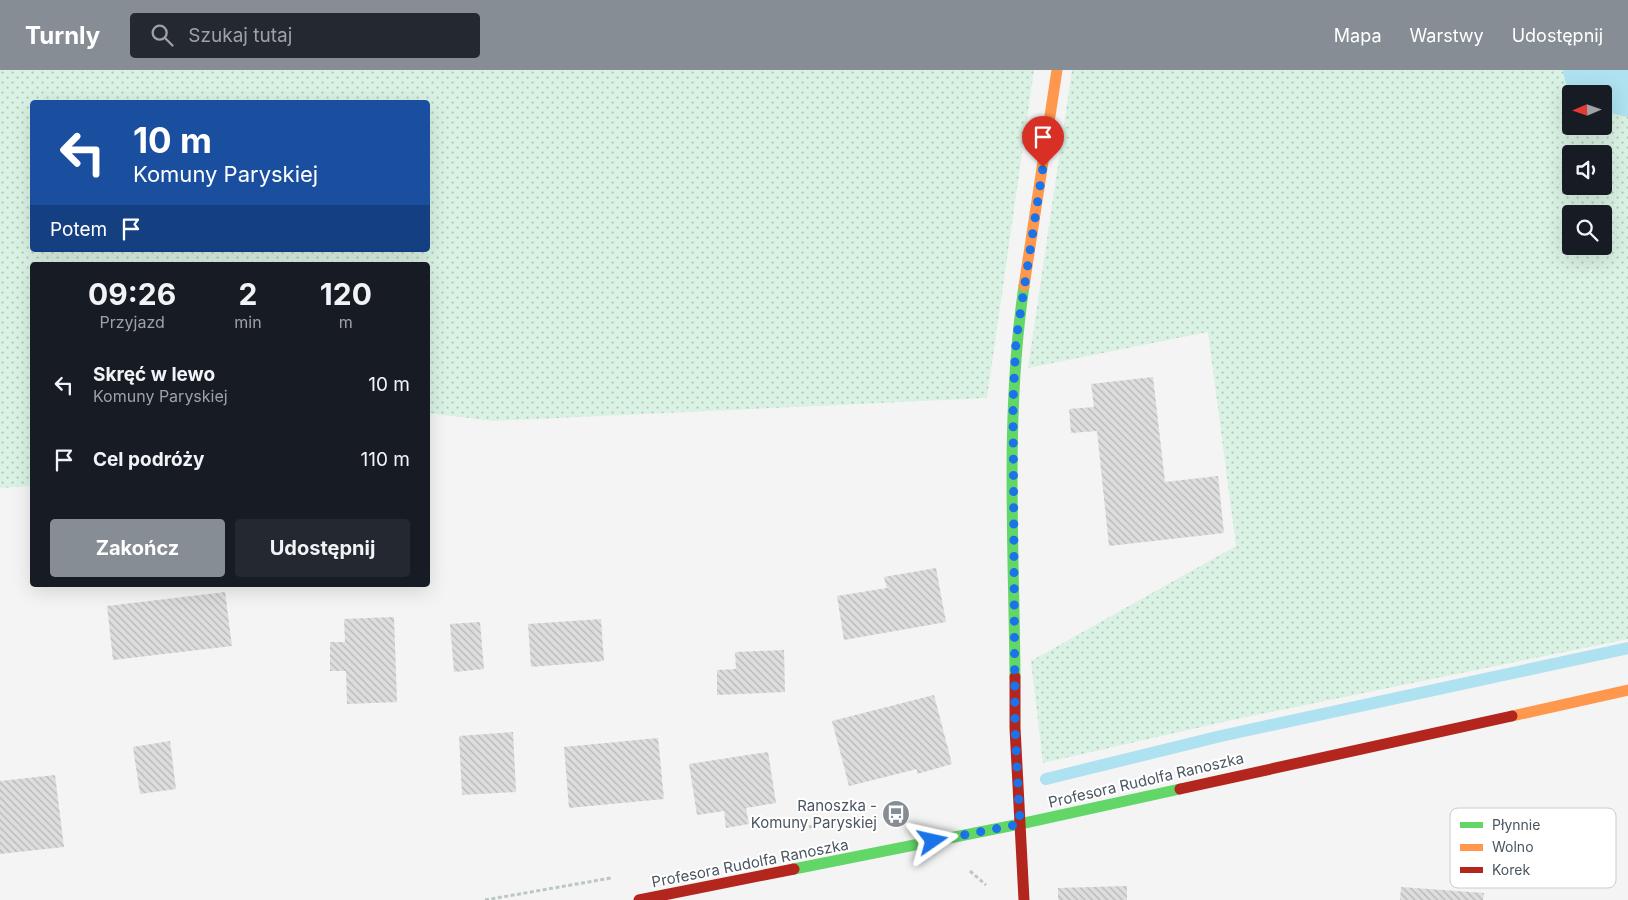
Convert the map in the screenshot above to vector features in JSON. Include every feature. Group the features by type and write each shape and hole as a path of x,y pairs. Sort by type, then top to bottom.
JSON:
{"street":[{"path":"1024,900 1015,728 1013,402 1016,341 1057,70"},
{"name":"Profesora Rudolfa Ranoszka","path":"639,900 1020,824 1628,690"}],"green space":[{"path":"0,70 1034,70 987,398 493,421 430,413 430,262 30,262 30,486 0,488"},
{"path":"1072,70 1628,70 1628,639 1232,720 1043,763 1031,661 1236,546 1208,332 1028,368"}],"building":[{"path":"1153,377 1165,482 1218,476 1224,533 1109,546 1097,431 1071,433 1069,409 1094,407 1091,384"},
{"path":"936,568 946,622 844,640 837,596 887,588 884,577"},
{"path":"225,592 232,646 113,660 107,606"},
{"path":"394,617 397,702 347,704 346,671 330,671 330,642 345,642 344,619"},
{"path":"601,619 604,661 531,667 528,624"},
{"path":"480,622 484,669 454,672 450,624"},
{"path":"784,650 785,692 717,695 717,670 736,669 735,652"},
{"path":"934,695 952,764 917,774 917,769 849,786 832,721"},
{"path":"513,732 516,792 462,795 459,736"},
{"path":"658,738 664,799 569,808 564,747"},
{"path":"170,741 176,789 140,794 133,747"},
{"path":"768,752 776,803 746,808 749,824 726,828 724,811 697,815 689,764"},
{"path":"55,775 64,847 0,854 0,781"},
{"path":"1127,886 1127,900 1058,900 1058,888"},
{"path":"1401,887 1484,893 1483,900 1400,900"}],"waterway":[{"path":"1601,70 1628,79"},
{"path":"1046,779 1221,736 1628,648"}],"traffic: fast":[{"path":"1015,677 1012,530 1014,383 1024,286"},
{"path":"794,869 1020,824 1180,789"}],"traffic: slow":[{"path":"1024,286 1057,70"},
{"path":"1512,716 1628,690"}],"traffic: jam":[{"path":"1015,677 1015,728 1024,900"},
{"path":"1180,789 1512,716"},
{"path":"639,900 794,869"}],"place":[{"name":"Ranoszka - Komuny Paryskiej","path":"896,814"}],"route":[{"path":"933,841 1020,824 1015,728 1013,402 1016,341 1043,167"}]}
